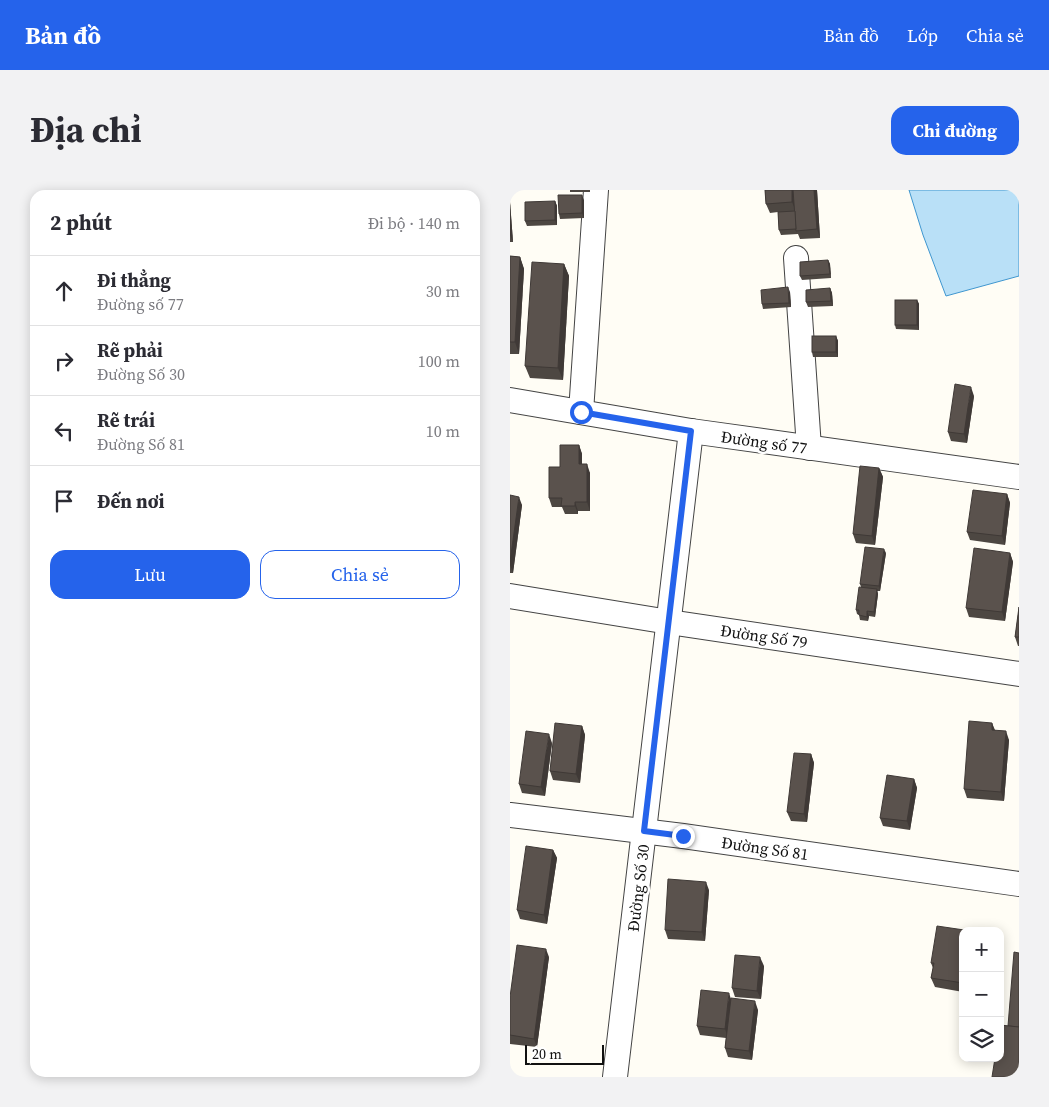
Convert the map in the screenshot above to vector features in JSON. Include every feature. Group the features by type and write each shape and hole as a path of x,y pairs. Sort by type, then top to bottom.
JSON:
{"street":[{"path":"581,412 596,190"},
{"path":"796,258 808,448"},
{"name":"Đường số 77","path":"510,400 691,431 1019,477"},
{"name":"Đường Số 30","path":"616,1077 691,431"},
{"name":"Đường Số 79","path":"510,596 669,622 1019,674"},
{"name":"Đường Số 81","path":"510,815 644,831 1019,884"}],"water":[{"path":"909,190 1019,190 1019,276 946,296 923,235"}],"building":[{"path":"765,190 792,190 792,202 766,204"},
{"path":"793,190 814,190 817,229 796,231"},
{"path":"558,195 582,195 582,213 559,214"},
{"path":"555,201 555,220 525,221 525,202"},
{"path":"795,211 796,229 779,230 778,212"},
{"path":"510,256 520,257 515,342 510,342"},
{"path":"828,260 830,274 800,276 800,262"},
{"path":"532,262 564,264 558,368 525,366"},
{"path":"788,287 789,303 762,304 761,290"},
{"path":"830,288 831,301 806,302 806,290"},
{"path":"895,300 917,300 917,325 895,325"},
{"path":"812,336 836,336 836,352 812,352"},
{"path":"955,384 971,387 964,434 948,432"},
{"path":"560,445 579,445 579,464 587,464 587,502 575,502 575,506 561,506 562,498 549,498 549,467 560,467"},
{"path":"860,466 879,468 872,536 853,534"},
{"path":"973,490 1007,494 1002,536 967,532"},
{"path":"510,495 519,497 510,562"},
{"path":"865,547 884,549 879,586 860,584"},
{"path":"974,548 1010,553 1002,612 966,608"},
{"path":"859,587 877,589 874,612 867,611 867,617 859,615 859,610 856,610"},
{"path":"1019,607 1019,637 1015,637"},
{"path":"969,721 992,723 992,730 1006,731 1001,792 964,789"},
{"path":"555,723 582,726 576,774 550,771"},
{"path":"526,731 549,734 541,787 519,784"},
{"path":"794,753 811,754 804,814 787,812"},
{"path":"887,775 914,779 907,821 880,818"},
{"path":"526,846 553,850 544,915 517,910"},
{"path":"668,879 706,882 702,932 665,930"},
{"path":"937,926 959,929 959,982 931,978 934,963 931,963"},
{"path":"517,945 546,949 534,1039 510,1035 510,997"},
{"path":"1014,952 1019,953 1019,1027 1008,1026"},
{"path":"735,955 760,957 757,991 732,988"},
{"path":"701,990 729,993 725,1029 697,1026"},
{"path":"731,998 755,1001 749,1051 725,1048"},
{"path":"1004,1025 1019,1027 1019,1077 992,1077 994,1062 1004,1062"}],"route":[{"path":"581,412 691,431 644,831 683,836"}]}
